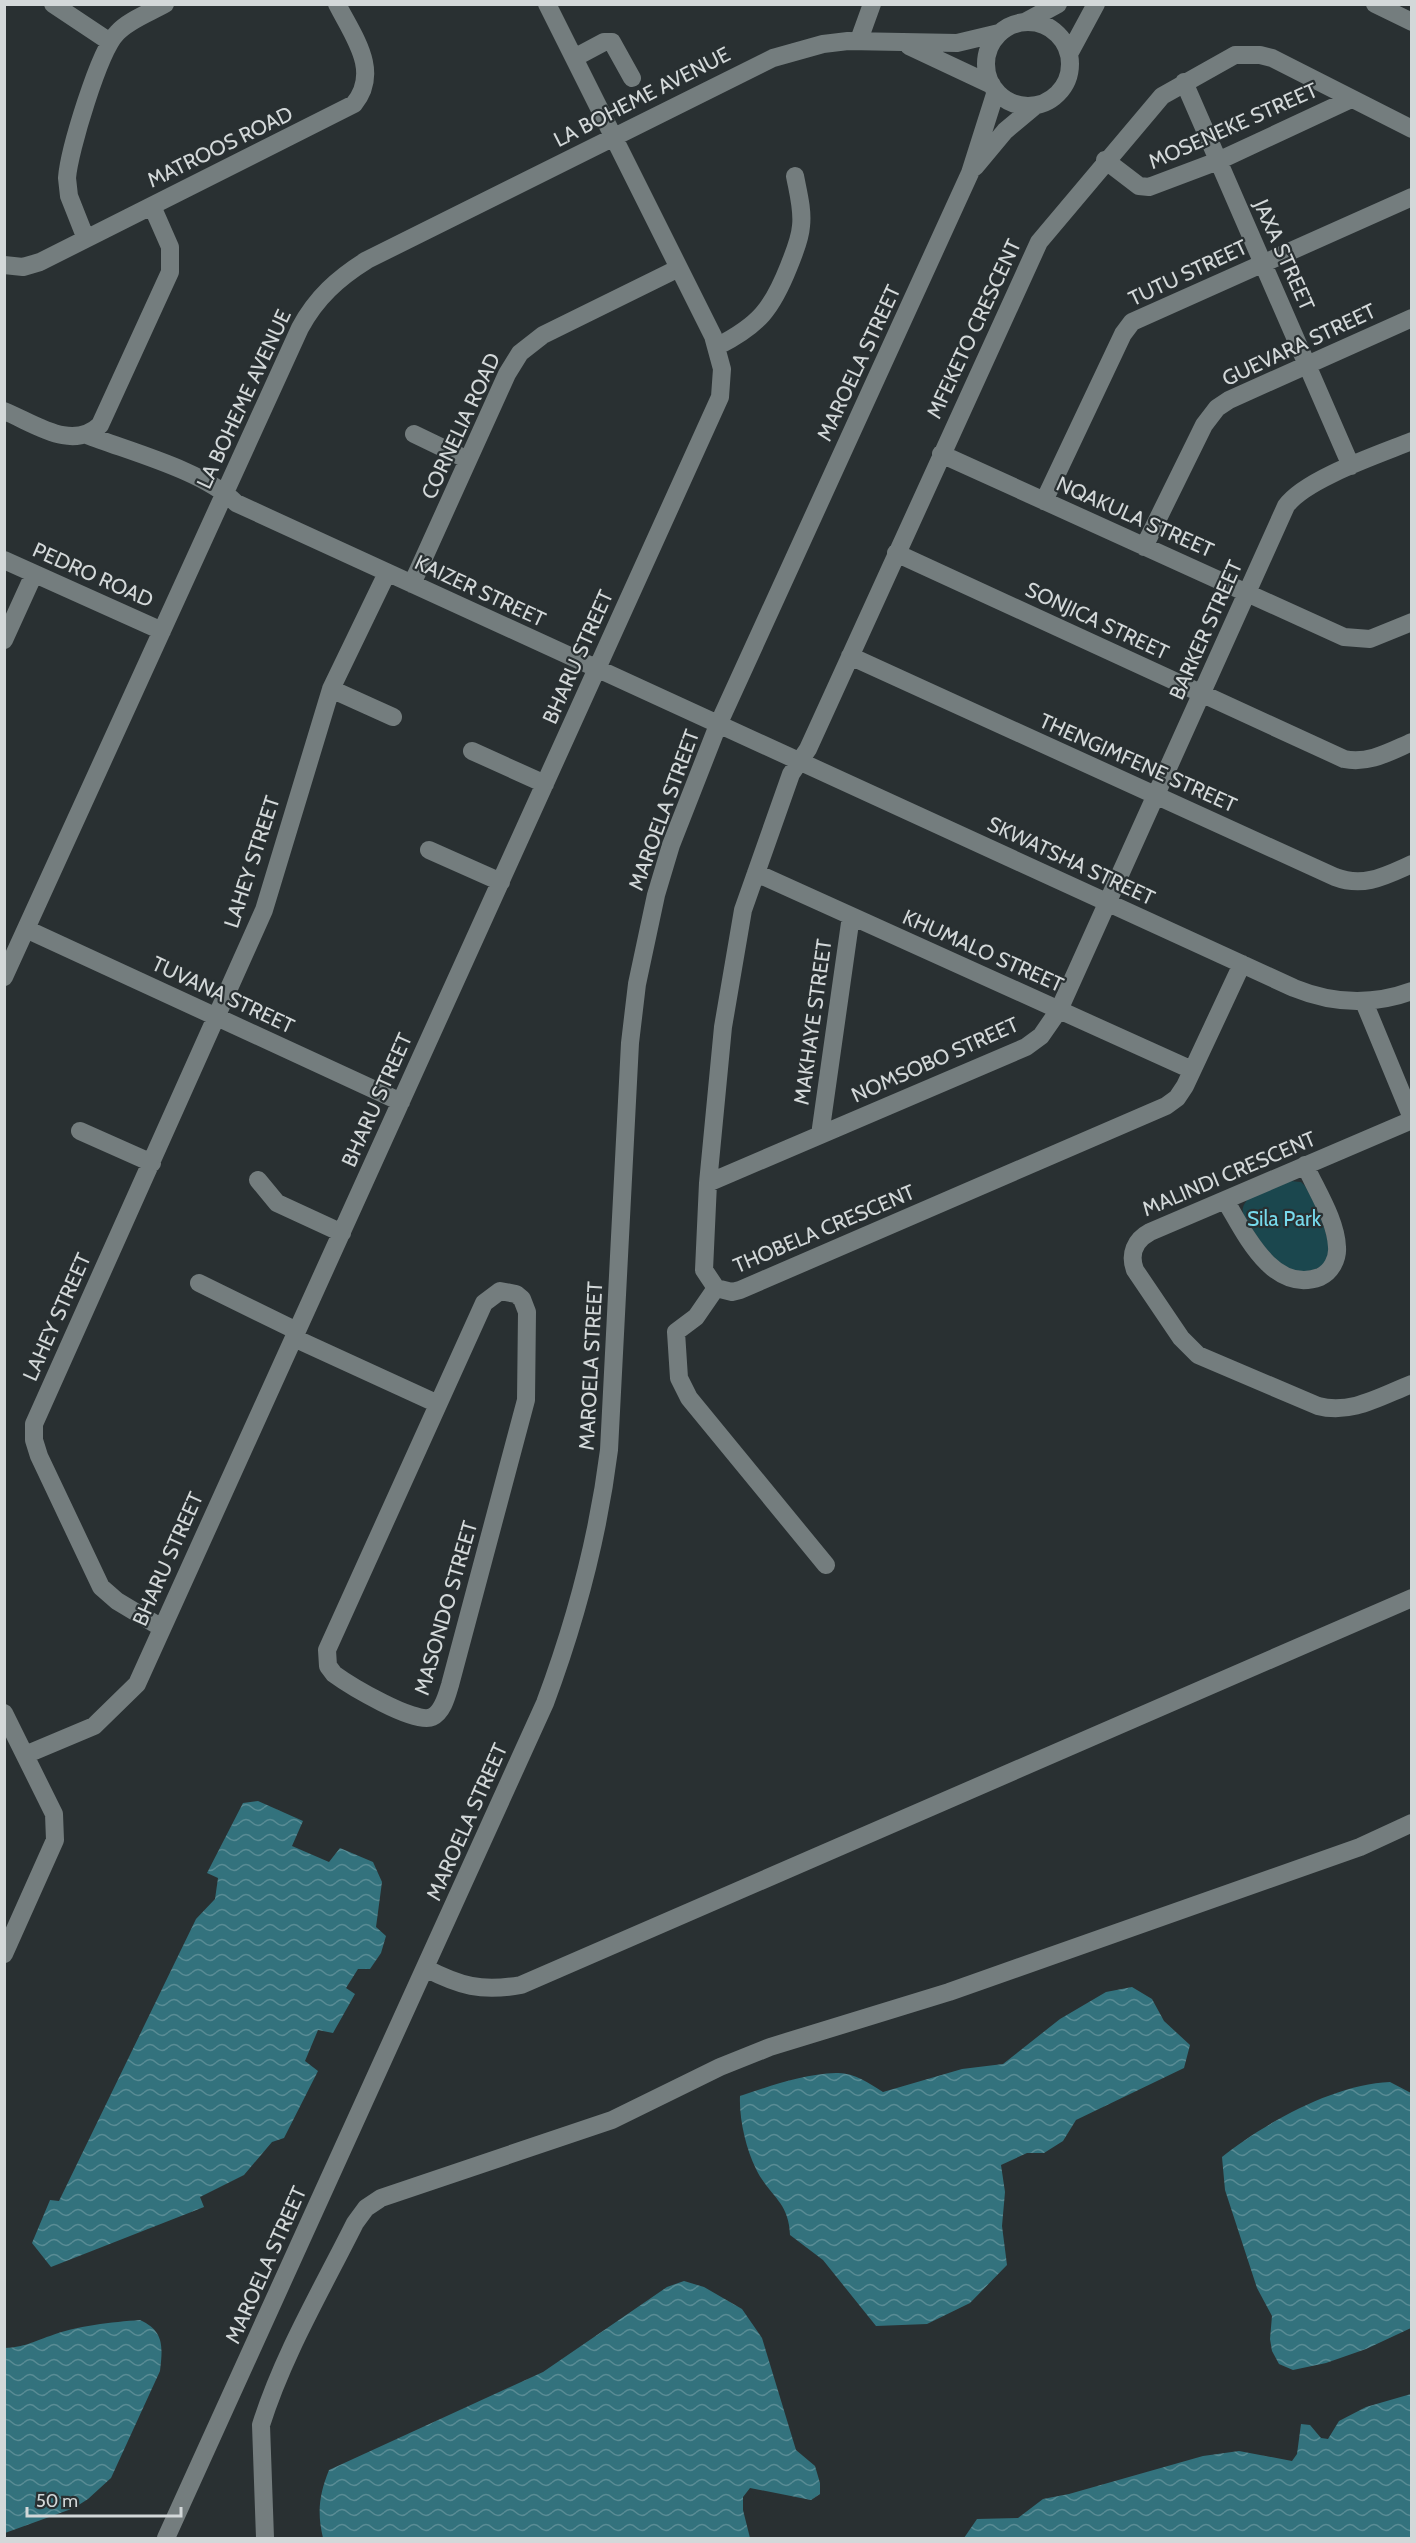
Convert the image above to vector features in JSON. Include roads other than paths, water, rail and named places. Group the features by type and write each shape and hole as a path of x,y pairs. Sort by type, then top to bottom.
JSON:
{"street":[{"path":"53,4 110,42"},
{"path":"86,239 69,196 68,170 100,60 110,42 122,28 165,4"},
{"name":"MATROOS ROAD","path":"4,265 32,265 354,104 365,87 366,68 337,4"},
{"path":"859,40 872,4"},
{"path":"1025,22 1058,4"},
{"path":"1069,54 1057,33 1040,23 1025,22 1011,25 999,33 989,47 986,63 994,88 1007,100 1021,105 1036,105 1059,92 1068,74 1069,54 1096,4"},
{"path":"1376,4 1412,22"},
{"name":"BHARU STREET","path":"25,1755 94,1726 111,1712 137,1684 714,413 722,381 718,346 548,5"},
{"name":"LA BOHEME AVENUE","path":"4,977 300,328 316,303 339,279 367,260 773,58 823,44 859,40 957,43 999,33"},
{"path":"574,58 604,42 612,42 632,78"},
{"name":"LA BOHEME AVENUE","path":"902,42 994,88"},
{"name":"MFEKETO CRESCENT","path":"799,762 808,749 1030,258 1039,242 1105,160 1162,96 1235,55 1260,54 1412,129"},
{"name":"JAXA STREET","path":"1184,82 1351,466"},
{"name":"MAROELA STREET","path":"166,2538 545,1703 570,1638 587,1576 602,1505 609,1450 630,1043 637,984 654,905 671,845 718,725 970,173 994,88"},
{"name":"MOSENEKE STREET","path":"1105,160 1138,186 1149,187 1218,161 1351,99"},
{"name":"MAROELA STREET","path":"970,173 1005,131 1036,105"},
{"path":"718,346 751,327 765,314 777,294 797,246 801,227 795,176"},
{"name":"TUTU STREET","path":"1044,501 1127,327 1138,318 1412,197"},
{"path":"87,435 100,425 104,418 170,272 170,246 152,206"},
{"name":"CORNELIA ROAD","path":"411,584 507,374 520,353 543,335 679,268"},
{"name":"GUEVARA STREET","path":"1144,547 1211,414 1229,400 1412,318"},
{"name":"KAIZER STREET","path":"4,411 63,436 87,435 206,481 225,492 236,503 718,725"},
{"path":"414,434 468,460"},
{"name":"BARKER STREET","path":"1107,903 1247,592 1291,500 1296,494 1351,466 1412,441"},
{"name":"NQAKULA STREET","path":"941,454 1353,639 1370,639 1412,622"},
{"name":"SONJICA STREET","path":"896,553 1344,759 1365,761 1412,742"},
{"name":"PEDRO ROAD","path":"4,560 162,631"},
{"name":"LAHEY STREET","path":"162,1628 117,1601 101,1587 39,1456 34,1440 34,1424 264,910 331,688 387,573"},
{"path":"4,640 34,574"},
{"name":"THENGIMFENE STREET","path":"850,656 1344,880 1372,881 1412,864"},
{"path":"331,688 393,717"},
{"name":"SKWATSHA STREET","path":"718,725 1310,995 1364,1002 1412,991"},
{"path":"472,751 545,784"},
{"name":"THOBELA CRESCENT","path":"799,762 790,774 743,910 730,974 708,1183 704,1270 716,1288 732,1293 740,1290 1166,1106 1182,1092 1242,964"},
{"path":"429,850 501,882"},
{"name":"KHUMALO STREET","path":"756,873 1192,1070"},
{"name":"NOMSOBO STREET","path":"708,1183 1026,1047 1041,1036 1059,1010 1107,903"},
{"name":"MAKHAYE STREET","path":"820,1135 851,916"},
{"name":"TUVANA STREET","path":"26,929 401,1102"},
{"path":"1364,1002 1412,1119"},
{"name":"MALINDI CRESCENT","path":"1412,1119 1144,1235 1132,1253 1135,1270 1189,1347 1208,1362 1326,1408 1356,1407 1412,1384"},
{"path":"80,1131 152,1163"},
{"path":"1225,1200 1254,1247 1269,1264 1296,1279 1306,1280 1324,1275 1336,1259 1336,1239 1305,1165"},
{"path":"258,1180 277,1203 342,1233"},
{"path":"200,1283 296,1334 438,1404"},
{"path":"716,1288 696,1317 676,1332 679,1378 689,1398 826,1565"},
{"name":"MASONDO STREET","path":"500,1292 516,1294 525,1305 529,1328 528,1387 523,1414 450,1685 439,1712 431,1718 421,1719 345,1682 328,1666 326,1656 438,1404 484,1304 500,1292"},
{"path":"425,1968 454,1983 475,1988 504,1988 521,1985 1412,1598"},
{"path":"4,1713 54,1814 57,1830 55,1840 4,1954"},
{"path":"265,2538 261,2425 266,2408 289,2355 355,2223 366,2208 381,2198 612,2120 720,2067 770,2047 949,1992 1360,1847 1412,1823"}],"water":[{"path":"258,1801 303,1821 292,1846 329,1862 340,1848 373,1862 382,1882 376,1927 386,1936 381,1953 370,1969 358,1969 346,1988 355,1994 333,2033 318,2030 305,2061 318,2071 284,2138 272,2142 244,2175 200,2197 204,2207 51,2267 32,2243 50,2200 59,2201 196,1919 215,1899 218,1878 207,1873 243,1803"},
{"path":"1132,1987 1152,1999 1164,2021 1190,2045 1184,2068 1076,2120 1063,2141 1044,2153 1027,2153 1001,2165 1005,2192 1002,2226 1007,2265 970,2303 927,2324 876,2326 823,2260 790,2235 786,2214 761,2178 749,2152 742,2124 740,2096 799,2078 836,2073 855,2076 883,2092 962,2069 1003,2064 1060,2019 1106,1992"},
{"path":"1390,2082 1411,2093 1411,2328 1366,2349 1326,2363 1293,2370 1279,2364 1272,2351 1270,2339 1272,2316 1257,2288 1225,2190 1222,2157 1258,2131 1301,2108 1346,2090"},
{"path":"684,2281 704,2287 742,2309 762,2338 796,2450 815,2466 820,2483 820,2494 811,2500 750,2488 743,2497 743,2510 750,2538 323,2538 320,2504 329,2470 543,2372 667,2287"},
{"path":"140,2320 158,2334 162,2354 160,2371 111,2478 88,2499 74,2508 5,2533 5,2348 23,2345 82,2327"},
{"path":"1411,2394 1411,2538 964,2538 977,2519 1018,2518 1043,2499 1069,2494 1203,2456 1239,2451 1292,2461 1297,2454 1301,2424 1310,2425 1321,2438 1328,2439 1339,2421 1366,2407"}],"park label":[{"name":"Sila Park","path":"1284,1219"}]}
